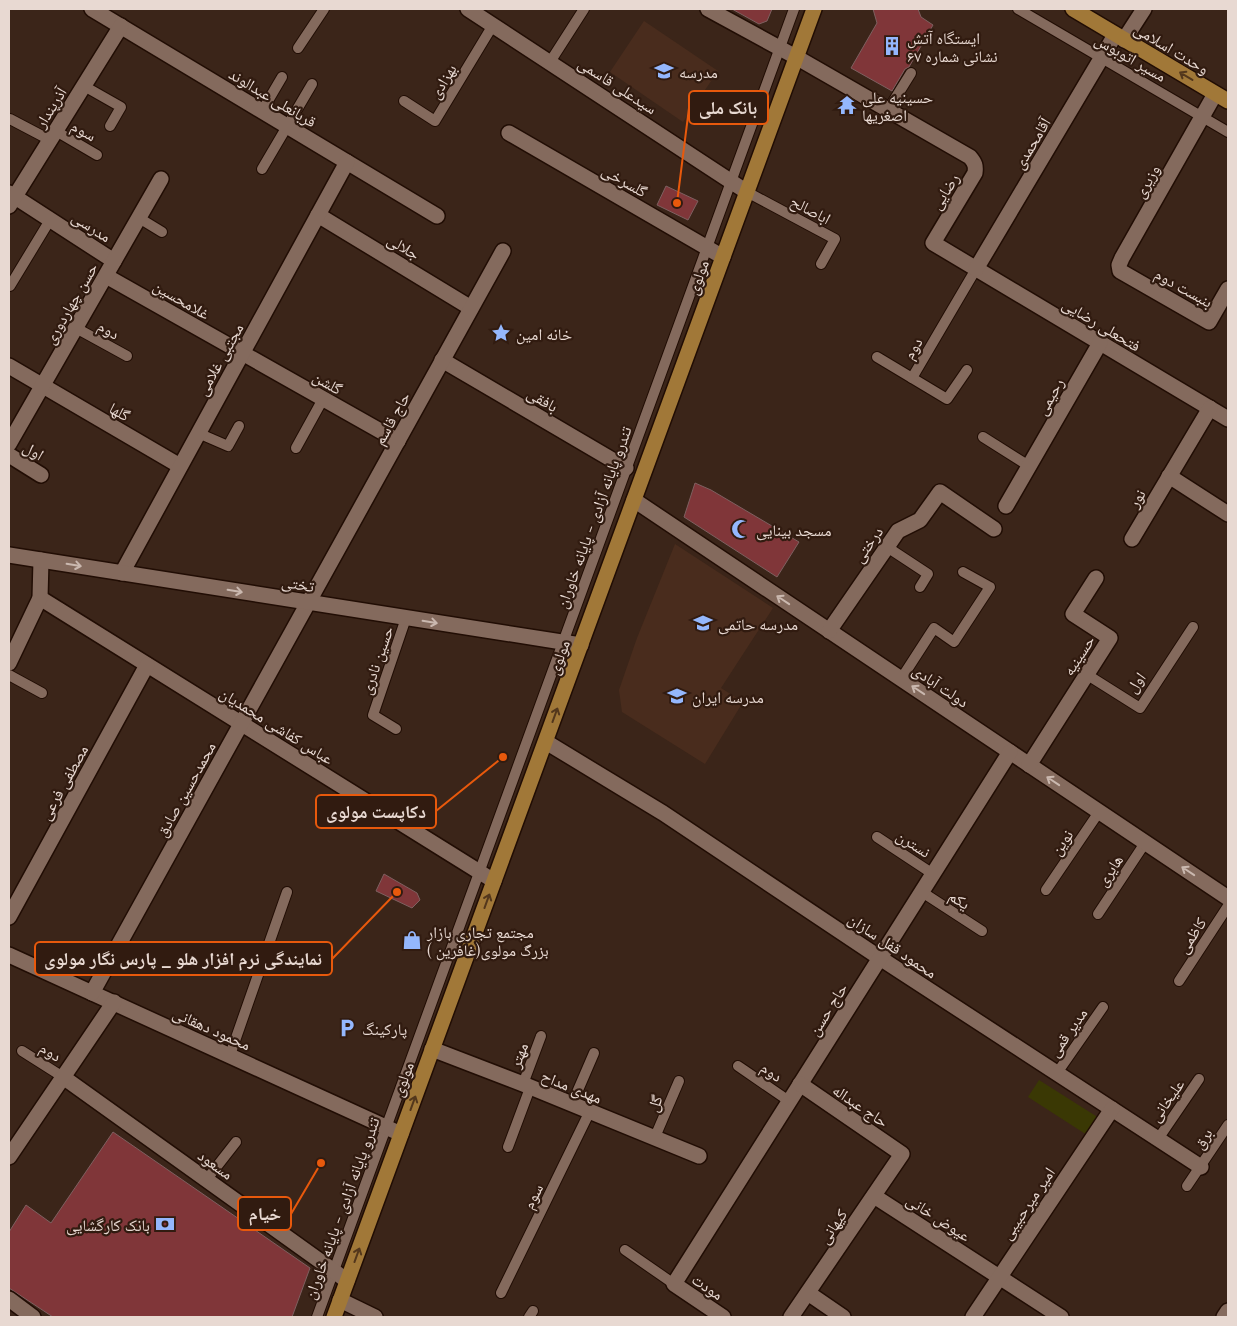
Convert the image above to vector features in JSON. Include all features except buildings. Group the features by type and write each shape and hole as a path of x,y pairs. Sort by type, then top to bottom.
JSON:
{"main road":[{"name":"مولوی","path":"334,1317 814,9"},
{"name":"وحدت اسلامی","path":"1073,9 1222,97"}],"street":[{"name":"قربانعلی عبدالوند","path":"92,9 437,216"},
{"name":"سیدعلی قاسمی","path":"468,9 747,192"},
{"name":"رضایی","path":"708,9 970,157 976,167 975,174 933,243 976,269"},
{"name":"آقامحمدی","path":"976,269 1101,58 1144,9"},
{"name":"آذرپندار","path":"11,199 53,136 121,26"},
{"name":"وزیری","path":"1136,280 1120,271 1119,266 1122,258 1202,117 1222,97"},
{"name":"گلسرخی","path":"510,133 724,257"},
{"name":"مجتبی غلامی","path":"122,573 347,162"},
{"name":"حسن چهاردوری","path":"9,444 161,179"},
{"name":"مدرسی","path":"11,199 50,220 114,262"},
{"name":"جلالی","path":"318,215 471,308"},
{"name":"حاج قاسم","path":"309,602 503,250"},
{"name":"فتحعلی رضایی","path":"976,269 1228,419"},
{"name":"غلامحسین","path":"106,276 242,353"},
{"name":"بنبست دوم","path":"1136,280 1210,322 1228,289"},
{"name":"رحیمی","path":"1006,506 1100,342"},
{"name":"گلشن","path":"242,353 398,442"},
{"name":"بافقی","path":"442,360 626,468"},
{"name":"گلها","path":"9,366 180,466"},
{"path":"1210,408 1169,476 1228,514"},
{"name":"اول","path":"9,455 41,475"},
{"name":"نور","path":"1132,539 1169,476"},
{"name":"درختی","path":"829,631 898,531 920,520 940,492 994,529"},
{"name":"دولت آبادی","path":"634,500 1228,898"},
{"name":"تختی","path":"9,555 581,645"},
{"path":"9,663 40,598 41,560"},
{"name":"حسینیه","path":"1029,765 1110,638 1073,614 1096,578"},
{"name":"عباس کفاشی محمدیان","path":"40,598 494,881"},
{"name":"محمدحسین صادق","path":"92,993 309,602"},
{"name":"مصطفی فرعی","path":"9,917 147,664"},
{"name":"محمود قفل سازان","path":"546,742 663,813 880,958 1201,1166"},
{"name":"حاج حسن","path":"674,1284 1010,752"},
{"name":"محمود دهقانی","path":"9,955 401,1134"},
{"path":"9,1158 14,1139 63,1077 114,1002"},
{"name":"مهدی مداح","path":"432,1049 699,1156"},
{"name":"مسعود","path":"63,1077 347,1281"},
{"name":"حاج عبداله","path":"800,1084 902,1154"},
{"name":"امیر میرحبیبی","path":"973,1317 1112,1109"},
{"name":"کیهانی","path":"791,1317 902,1154"},
{"name":"عیوض خانی","path":"874,1196 1061,1317"},
{"name":"مودت","path":"674,1284 722,1317"},
{"path":"808,1293 843,1317"},
{"path":"9,1299 33,1317"},
{"path":"340,1300 375,1317"},
{"path":"1224,1317 1228,1311"}],"lane":[{"path":"298,48 324,9"},
{"path":"550,62 584,9"},
{"name":"تندرو پایانه آزادی - پایانه خاوران","path":"317,1317 794,9"},
{"name":"مسیر اتوبوس","path":"1018,9 1228,132"},
{"name":"بهزادی","path":"404,101 435,121 493,25"},
{"path":"888,110 911,73"},
{"path":"262,111 282,77"},
{"path":"262,170 312,84"},
{"path":"84,86 121,108 110,126"},
{"path":"10,118 53,136"},
{"name":"سوم","path":"53,136 97,155"},
{"name":"اباصالح","path":"747,192 835,239 820,264"},
{"path":"139,218 162,232"},
{"name":"مدرسی","path":"10,286 50,220"},
{"name":"دوم","path":"967,370 947,399 912,378 976,269"},
{"name":"دوم","path":"76,328 127,356"},
{"path":"877,357 912,378"},
{"path":"296,448 323,399"},
{"path":"198,432 228,446 239,426"},
{"path":"983,438 1029,466"},
{"path":"887,546 928,574 920,588"},
{"path":"900,679 934,628 954,642 990,587 963,572"},
{"name":"حسین نادری","path":"396,729 373,715 406,618"},
{"name":"اول","path":"1086,674 1140,708 1193,627"},
{"path":"9,675 42,693"},
{"name":"نوین","path":"1046,890 1100,812"},
{"name":"نسترن","path":"877,837 933,874"},
{"name":"هایری","path":"1098,914 1145,843"},
{"path":"230,1055 287,892"},
{"name":"یکم","path":"922,892 982,930"},
{"name":"کاظمی","path":"1179,981 1228,906"},
{"name":"مدیر قمی","path":"1057,1073 1103,1007"},
{"name":"مهتر","path":"508,1147 541,1036"},
{"name":"دوم","path":"22,1051 63,1077"},
{"path":"572,1104 594,1053"},
{"name":"دوم","path":"738,1066 790,1101"},
{"name":"علیخانی","path":"1158,1139 1199,1079"},
{"name":"گل","path":"655,1138 679,1081"},
{"name":"سوم","path":"501,1293 590,1112"},
{"name":"برق","path":"1201,1166 1228,1125"},
{"path":"207,1180 236,1142"},
{"path":"1187,1186 1201,1166"},
{"path":"625,1250 674,1284"}],"shaded area":[{"name":"مدرسه","path":"644,21 718,71 683,122 610,72"},
{"path":"675,544 773,608 721,688 743,702 705,764 622,712 619,690 637,638"},
{"path":"1039,1080 1099,1118 1087,1135 1028,1097"}],"place":[{"name":"ایستگاه آتش نشانی شماره ۶۷","path":"892,46"},
{"name":"مدرسه","path":"664,71"},
{"name":"حسینیه علی اصغریها","path":"847,105"},
{"name":"بانک ملی","path":"677,203"},
{"name":"خانه امین","path":"501,333"},
{"name":"مسجد بینایی","path":"741,529"},
{"name":"مدرسه حاتمی","path":"703,623"},
{"name":"مدرسه ایران","path":"677,696"},
{"name":"دکاپست مولوی","path":"503,757"},
{"name":"نمایندگی نرم افزار هلو _ پارس نگار مولوی","path":"397,892"},
{"name":"مجتمع تجاری بازار بزرگ مولوی(غافرین )","path":"412,940"},
{"name":"پارکینگ","path":"347,1028"},
{"name":"خیام","path":"321,1163"},
{"name":"بانک کارگشایی","path":"165,1224"}]}
